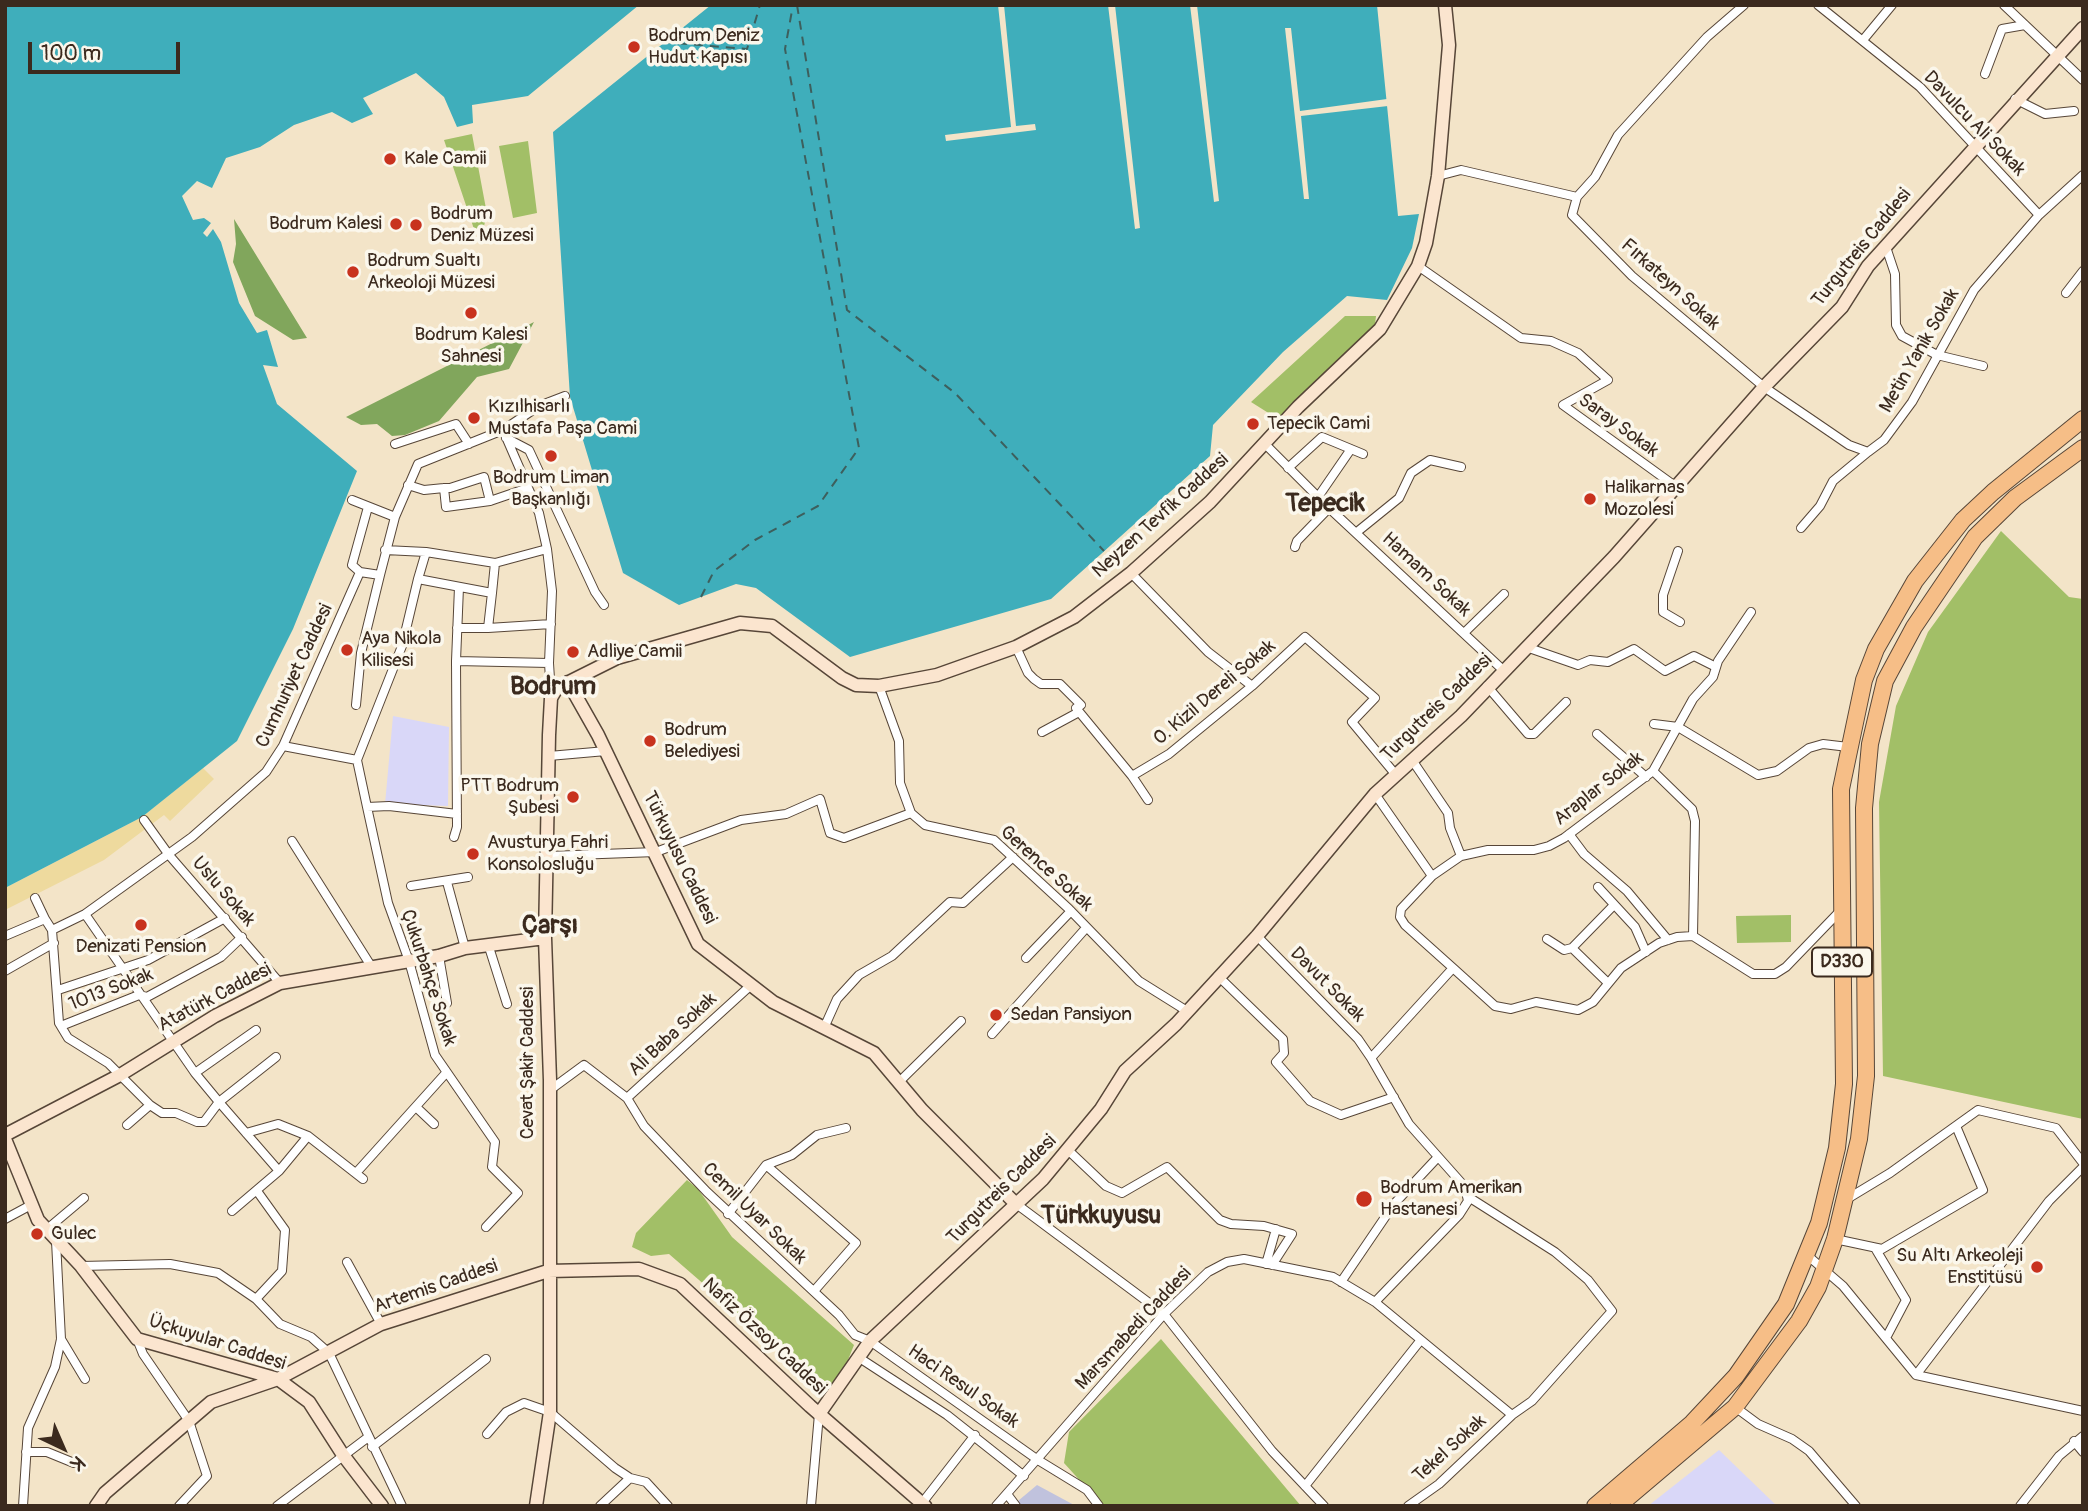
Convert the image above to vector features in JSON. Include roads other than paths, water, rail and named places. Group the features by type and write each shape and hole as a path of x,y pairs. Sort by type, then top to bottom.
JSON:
{"highway":[{"name":"D330","path":"1595,1506 1683,1431 1735,1376 1786,1304 1819,1223 1837,1148 1844,1084 1842,789 1848,747 1864,680 1876,649 1915,581 1963,520 1993,492 2083,419"},
{"name":"D330","path":"1618,1506 1735,1407 1799,1321 1826,1269 1859,1139 1866,1076 1864,808 1870,744 1885,681 1914,626 1975,537 2015,498 2083,448"}],"main road":[{"name":"Neyzen Tevfik Caddesi","path":"568,682 617,658 727,626 760,623 772,626 842,678 856,685 880,686 937,675 1016,647 1074,617 1131,573 1210,502 1266,445 1298,407 1373,338 1418,266 1426,243 1438,176 1449,39 1445,5"},
{"name":"Turgutreis Caddesi","path":"819,1414 870,1341 946,1273 1069,1151 1125,1071 1187,1011 1256,936 1375,794 1461,716 1503,670 1529,648 1764,387 1842,307 1868,266 1977,147 2015,99 2083,28"},
{"path":"551,698 556,688 568,682"},
{"name":"Türkuyusu Caddesi","path":"568,682 606,751 698,944 773,1002 874,1053 899,1083 1015,1203"},
{"name":"Cevat Şakir Caddesi","path":"536,1506 550,1412 550,1090 545,938 551,698"},
{"name":"Atatürk Caddesi","path":"5,1137 280,983 439,956 488,944 545,938"},
{"name":"Üçkuyular Caddesi","path":"5,1137 31,1205 46,1230 81,1266 137,1339 278,1379 309,1402 343,1455 382,1506"},
{"name":"Nafiz Özsoy Caddesi","path":"548,1271 639,1269 680,1284 819,1414 923,1504"},
{"name":"Artemis Caddesi","path":"96,1506 105,1493 211,1402 278,1379 381,1324 548,1271"}],"street":[{"path":"1438,176 1461,170 1577,197 1595,177 1618,135 1707,37 1744,5"},
{"name":"Davulcu Ali Sokak","path":"1818,5 1942,107 1959,131 2039,215"},
{"path":"1863,40 1892,5"},
{"path":"2004,5 2060,55 2083,80"},
{"path":"1985,74 2003,29 2025,24"},
{"path":"2015,99 2045,114 2074,111"},
{"name":"Metin Yanik Sokak","path":"1801,528 1819,506 1833,481 1884,440 1898,421 1974,290 2039,215 2068,192 2083,175"},
{"name":"Fırkateyn Sokak","path":"1577,197 1573,215 1617,261 1764,387"},
{"path":"1886,247 1895,274 1896,325 1902,336 1937,355 1983,366"},
{"name":"Saray Sokak","path":"1418,266 1521,338 1551,341 1578,353 1608,380 1563,405 1675,486"},
{"path":"2066,293 2083,271"},
{"path":"1764,387 1850,445 1867,452"},
{"path":"356,705 361,653 385,550 395,517 418,464 469,444 505,434 539,405 565,396"},
{"path":"395,444 456,424 469,444"},
{"path":"505,434 539,513 547,549 552,591 549,663 551,698"},
{"path":"505,434 529,450 594,592 604,605"},
{"path":"1288,468 1322,437 1363,454"},
{"name":"Hamam Sokak","path":"1266,445 1329,508 1503,670"},
{"path":"1318,497 1351,449"},
{"path":"1357,532 1399,498 1411,473 1430,460 1461,467"},
{"path":"408,485 424,490 484,477 490,501"},
{"path":"443,488 446,507 490,501 528,488"},
{"path":"352,500 395,517"},
{"path":"368,507 352,565 360,572 380,575"},
{"path":"1295,547 1297,541 1329,508"},
{"path":"385,550 426,552 495,563 547,549"},
{"path":"1678,551 1663,595 1663,612 1680,622"},
{"path":"283,746 357,760 402,646 426,552"},
{"path":"488,628 495,563"},
{"name":"Cumhuriyet Caddesi","path":"52,930 85,914 169,855 265,772 283,746 360,572"},
{"path":"1131,573 1208,652 1252,687"},
{"path":"418,579 492,593"},
{"path":"454,837 457,814 456,661 459,587"},
{"path":"1465,632 1504,594"},
{"name":"Araplar Sokak","path":"1453,968 1405,925 1400,917 1401,909 1432,876 1461,856 1488,850 1534,850 1569,834 1649,774 1693,699 1713,677 1716,667 1751,612"},
{"path":"457,628 551,624"},
{"name":"O. Kizil Dereli Sokak","path":"1132,776 1169,754 1252,687 1305,637 1375,698 1352,722 1396,775"},
{"path":"1016,647 1028,673 1041,684 1060,684 1081,705 1076,708 1132,776 1148,800"},
{"path":"1529,648 1578,665 1590,660 1608,662 1634,649 1665,671 1694,656 1716,667"},
{"path":"456,661 549,663"},
{"path":"548,856 656,852 741,820 786,814 820,799 831,832 844,838 911,813 900,783 899,741 880,686"},
{"path":"1488,686 1528,734 1534,734 1566,702"},
{"path":"1042,733 1079,712"},
{"path":"1654,724 1678,727 1758,775 1777,771 1809,748 1823,744 1848,747"},
{"path":"1597,734 1692,810 1695,821 1693,936"},
{"path":"549,756 606,751"},
{"name":"Çukurbahçe Sokak","path":"357,760 388,903 409,961 435,1055 495,1142 492,1167 518,1193 486,1227"},
{"path":"1412,760 1448,813 1450,828 1461,856"},
{"path":"1375,794 1432,876"},
{"path":"367,807 389,806 457,814"},
{"name":"Gerence Sokak","path":"911,813 925,825 986,836 1013,857 1071,911 1139,981 1187,1011"},
{"name":"Uslu Sokak","path":"144,820 169,855 280,983"},
{"path":"1569,834 1584,854 1627,891 1668,940"},
{"path":"292,841 371,966"},
{"path":"824,1028 837,999 859,975 892,956 950,902 963,903 1013,857"},
{"path":"411,886 468,877"},
{"path":"447,882 465,948"},
{"path":"1598,887 1635,927 1646,951"},
{"path":"36,898 52,930 61,1027 68,1038 108,1063 150,1105 197,1122 204,1122 219,1102 276,1057"},
{"path":"1547,939 1564,950 1572,948 1614,906"},
{"path":"1026,958 1071,911"},
{"path":"1375,1302 1459,1215 1467,1196 1465,1187 1409,1124 1371,1058 1453,968 1495,1006 1511,1009 1536,1002 1578,1010 1593,1002 1607,982 1646,951 1668,940 1693,936 1753,974 1765,976 1786,967 1841,911"},
{"path":"85,914 195,1073 279,1171"},
{"path":"58,990 124,970 198,935 225,918"},
{"path":"5,936 45,919"},
{"path":"992,1034 1086,928"},
{"name":"Davut Sokak","path":"1256,936 1358,1039 1371,1058"},
{"name":"1013 Sokak","path":"61,1027 139,995 147,997 221,957 242,937"},
{"path":"5,971 54,943"},
{"path":"488,944 507,1003"},
{"path":"1572,948 1607,982"},
{"path":"439,956 447,1003"},
{"path":"1218,976 1283,1039 1284,1053 1276,1062 1310,1101 1341,1115 1394,1097"},
{"name":"Ali Baba Sokak","path":"550,1090 584,1065 627,1098 750,986"},
{"path":"899,1083 961,1021"},
{"path":"195,1073 256,1030"},
{"path":"246,1133 278,1124 308,1136 360,1176 446,1073"},
{"name":"Cemil Uyar Sokak","path":"627,1098 644,1126 728,1214 814,1291 856,1335 870,1341"},
{"path":"127,1125 150,1105"},
{"path":"416,1107 434,1124"},
{"path":"1844,1201 1890,1173 1978,1111 2056,1128 2083,1165 2049,1200 1916,1375"},
{"path":"1835,1239 1882,1249 1983,1190 1956,1126"},
{"path":"728,1214 766,1166 792,1154 817,1135 846,1128"},
{"path":"232,1210 279,1171 308,1136"},
{"path":"1069,1151 1106,1186 1122,1193 1167,1167 1220,1220 1292,1234 1269,1264"},
{"path":"1341,1282 1394,1204 1438,1157"},
{"path":"766,1166 856,1243 814,1291"},
{"path":"256,1299 282,1271 285,1230 257,1191"},
{"name":"Tekel Sokak","path":"1408,1506 1438,1484 1512,1415 1532,1401 1612,1311 1588,1280 1555,1252 1467,1196"},
{"path":"46,1230 84,1198"},
{"path":"1015,1203 1164,1314 1272,1451 1324,1506"},
{"path":"5,1219 31,1205"},
{"path":"1269,1264 1276,1229"},
{"path":"23,1506 28,1428 55,1367 61,1339 55,1241"},
{"path":"1875,1248 1906,1300 1886,1338"},
{"path":"1807,1255 1826,1269 1916,1375 2083,1411"},
{"name":"Marsmabedi Caddesi","path":"996,1506 1164,1314 1208,1272 1227,1262 1244,1259 1332,1277 1341,1282 1375,1302 1512,1415"},
{"path":"347,1262 381,1324"},
{"path":"81,1266 170,1264 218,1273 256,1299 280,1324 311,1337 329,1353 367,1438 402,1506"},
{"path":"61,1339 85,1379"},
{"path":"137,1339 143,1354 189,1420 206,1476 179,1506"},
{"name":"Haci Resul Sokak","path":"870,1341 1038,1460 1087,1490 1099,1506"},
{"path":"1304,1486 1420,1341"},
{"path":"858,1357 975,1436 1024,1476"},
{"path":"372,1447 486,1359"},
{"path":"487,1434 506,1412 524,1403 550,1412 630,1478 646,1482 668,1506"},
{"path":"1735,1407 1758,1424 1809,1451 1856,1506"},
{"path":"811,1506 819,1414"},
{"path":"923,1504 975,1436"},
{"path":"2020,1506 2074,1441 2083,1436"},
{"path":"277,1506 367,1438"},
{"path":"2074,1441 2083,1452"},
{"path":"26,1451 47,1452 74,1463"},
{"path":"600,1506 630,1478"},
{"path":"1007,1494 1016,1506"}],"water":[{"path":"5,5 639,5 528,96 472,105 473,123 457,127 444,97 416,73 363,98 373,114 352,123 332,112 294,125 260,147 226,158 212,188 197,181 182,196 193,220 204,218 211,223 203,233 207,237 213,229 221,242 239,303 257,333 267,330 278,367 263,365 277,404 357,471 293,629 237,741 142,817 5,888"},
{"path":"711,5 1377,5 1398,216 1419,214 1412,248 1387,300 1347,296 1283,352 1213,425 1210,456 1051,599 850,657 756,588 736,584 679,605 623,573 570,397 553,132"}],"place":[{"name":"Bodrum Deniz Hudut Kapısı","path":"634,47"},
{"name":"Kale Camii","path":"390,159"},
{"name":"Bodrum Kalesi","path":"396,224"},
{"name":"Bodrum Deniz Müzesi","path":"416,225"},
{"name":"Bodrum Sualtı Arkeoloji Müzesi","path":"353,272"},
{"name":"Bodrum Kalesi Sahnesi","path":"471,313"},
{"name":"Kızılhisarlı Mustafa Paşa Cami","path":"474,418"},
{"name":"Tepecik Cami","path":"1253,424"},
{"name":"Bodrum Liman Başkanlığı","path":"551,456"},
{"name":"Halikarnas Mozolesi","path":"1590,499"},
{"name":"Aya Nikola Kilisesi","path":"347,650"},
{"name":"Adliye Camii","path":"573,652"},
{"name":"Bodrum Belediyesi","path":"650,741"},
{"name":"PTT Bodrum Şubesi","path":"573,797"},
{"name":"Avusturya Fahri Konsolosluğu","path":"473,854"},
{"name":"Denizati Pension","path":"141,925"},
{"name":"Sedan Pansiyon","path":"996,1015"},
{"name":"Bodrum Amerikan Hastanesi","path":"1364,1199"},
{"name":"Gulec","path":"37,1234"},
{"name":"Su Altı Arkeoleji Enstitüsü","path":"2037,1267"}],"district":[{"name":"Tepecik","path":"1325,504"},
{"name":"Bodrum","path":"553,687"},
{"name":"Çarşı","path":"550,926"},
{"name":"Türkkuyusu","path":"1101,1216"}]}
